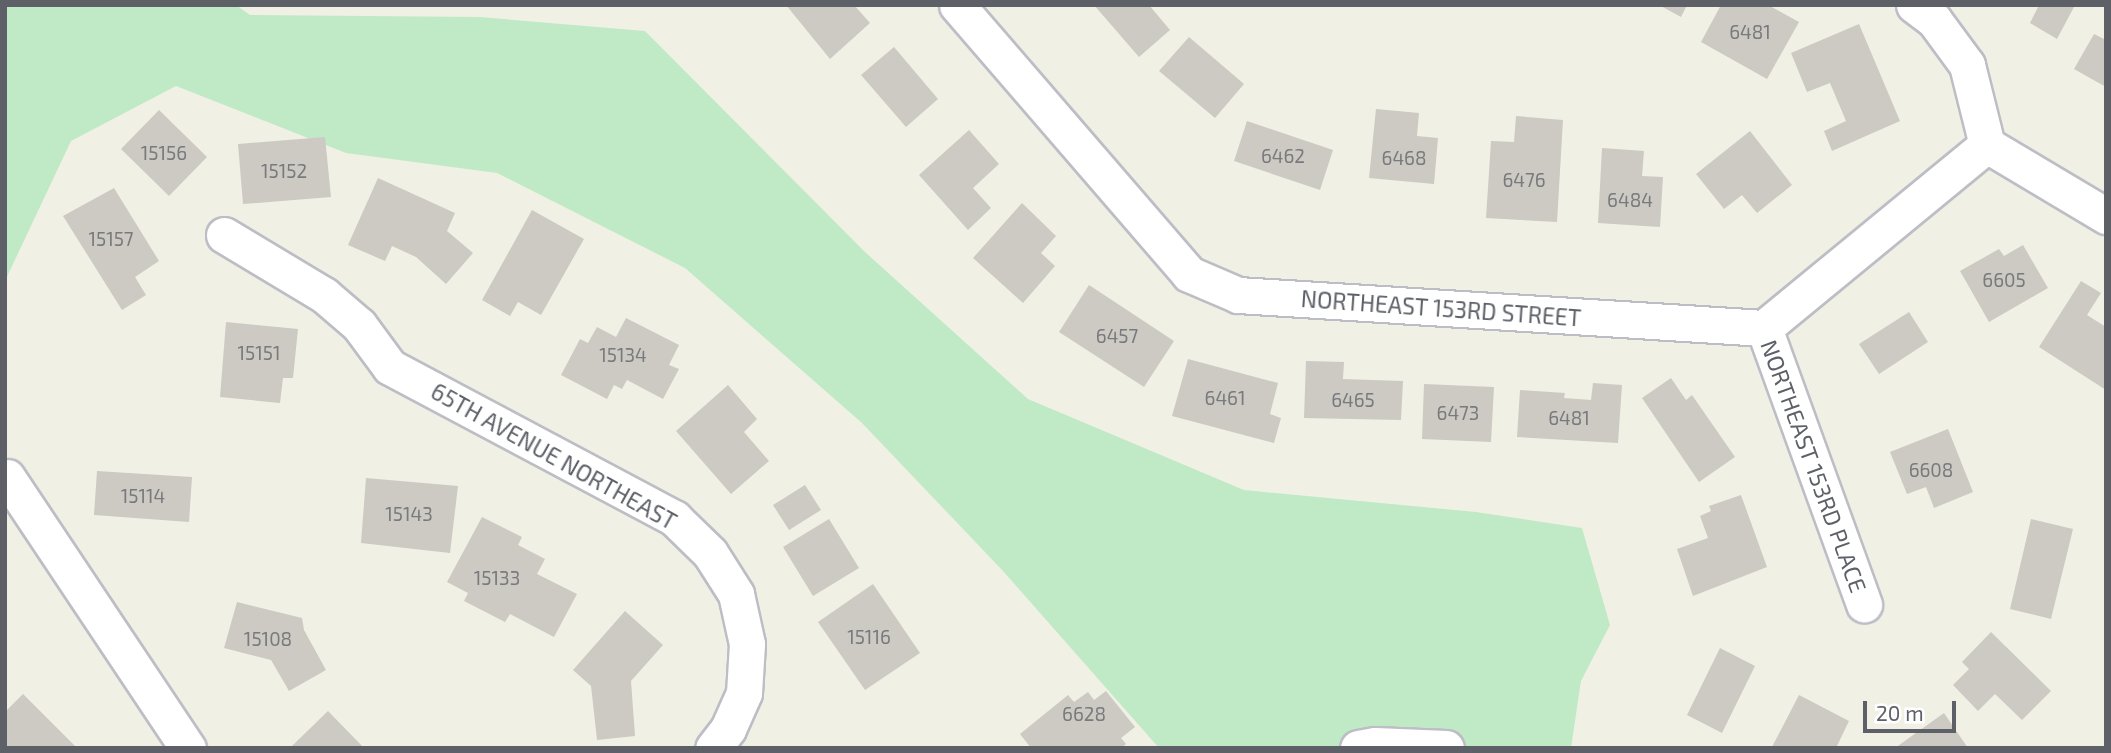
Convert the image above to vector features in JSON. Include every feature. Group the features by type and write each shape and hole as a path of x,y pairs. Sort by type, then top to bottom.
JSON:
{"street":[{"name":"NORTHEAST 153RD STREET","path":"957,5 1189,274 1238,295 1764,328"},
{"path":"1914,5 1934,20 1967,65 1987,145 2106,216"},
{"path":"1764,328 1987,145"},
{"name":"65TH AVENUE NORTHEAST","path":"225,235 324,295 359,325 390,367 674,518 710,553 736,594 747,644 744,693 728,729 713,748"},
{"name":"NORTHEAST 153RD PLACE","path":"1764,328 1864,604"},
{"path":"8,477 188,748"},
{"path":"1357,748 1375,745 1446,748"}],"green space":[{"path":"5,5 236,5 250,15 480,17 645,31 865,252 1028,399 1244,490 1476,512 1582,528 1610,625 1581,681 1571,748 1159,748 1003,571 862,423 685,268 497,173 346,153 176,86 71,141 5,281"}],"building":[{"path":"786,5 854,5 870,23 830,59"},
{"path":"1094,5 1149,5 1170,30 1139,57"},
{"path":"1659,5 1687,5 1681,17"},
{"path":"1721,5 1768,5 1799,22 1767,79 1701,42"},
{"path":"2039,5 2075,5 2057,39 2030,23"},
{"path":"1859,24 1900,121 1832,151 1824,131 1846,121 1830,83 1807,92 1791,53"},
{"path":"2094,34 2106,40 2106,87 2074,69"},
{"path":"1189,37 1244,84 1215,118 1159,71"},
{"path":"894,47 938,99 906,127 861,75"},
{"path":"1376,109 1419,113 1417,136 1438,138 1434,184 1369,178"},
{"path":"159,110 207,157 169,196 121,149"},
{"path":"1516,116 1563,120 1557,222 1486,218 1491,141 1514,142"},
{"path":"1247,121 1333,150 1320,190 1234,161"},
{"path":"969,130 999,164 973,188 991,208 968,230 919,175"},
{"path":"1750,131 1792,185 1757,213 1742,195 1724,209 1696,174"},
{"path":"325,137 331,197 243,204 238,144"},
{"path":"1602,148 1644,151 1642,176 1663,177 1660,227 1598,223"},
{"path":"378,178 455,213 447,231 473,253 446,284 416,257 392,246 385,261 348,245"},
{"path":"114,188 159,261 135,277 146,295 122,310 63,216"},
{"path":"1022,203 1056,236 1041,253 1055,266 1023,303 973,258"},
{"path":"532,210 584,239 541,315 518,302 510,316 482,300"},
{"path":"2023,245 2048,288 1989,322 1960,271 1999,249 2004,256"},
{"path":"2081,281 2101,293 2087,315 2106,327 2106,390 2039,347"},
{"path":"1089,285 1174,341 1144,387 1059,332"},
{"path":"1909,312 1928,342 1879,374 1859,344"},
{"path":"626,318 679,345 669,365 679,369 663,399 627,380 622,389 614,385 607,399 561,375 580,339 588,343 597,327 616,337"},
{"path":"226,322 298,329 293,378 283,378 280,403 220,397"},
{"path":"1188,359 1278,383 1270,414 1281,418 1274,443 1172,416"},
{"path":"1306,361 1344,362 1343,379 1403,381 1401,420 1304,418"},
{"path":"1671,378 1686,400 1692,395 1735,457 1699,482 1642,398"},
{"path":"1593,383 1622,385 1618,443 1517,437 1520,390 1565,393 1564,398 1591,400"},
{"path":"1424,384 1494,387 1491,442 1422,439"},
{"path":"728,385 757,419 744,432 769,461 731,494 676,431"},
{"path":"1948,429 1973,492 1934,508 1926,487 1907,494 1890,452"},
{"path":"97,471 192,477 189,522 94,515"},
{"path":"366,478 458,486 450,553 361,543"},
{"path":"805,485 821,510 789,530 773,505"},
{"path":"1741,495 1767,567 1693,596 1677,549 1708,538 1700,516 1711,511 1709,506"},
{"path":"482,517 522,537 518,545 545,559 537,574 577,594 554,637 510,614 505,622 464,601 468,593 447,582"},
{"path":"829,519 859,568 813,596 783,547"},
{"path":"2031,519 2073,529 2051,619 2010,609"},
{"path":"873,584 920,653 865,690 818,622"},
{"path":"237,602 302,618 304,630 326,670 289,691 271,660 224,648"},
{"path":"625,611 663,645 631,681 635,736 597,740 591,686 573,670"},
{"path":"1991,632 2051,691 2022,720 1995,694 1978,711 1953,685 1969,669 1962,662"},
{"path":"1720,648 1755,666 1722,733 1687,715"},
{"path":"1106,691 1135,727 1121,738 1126,744 1121,748 1031,748 1020,734 1068,695 1074,702 1088,692 1094,700"},
{"path":"23,694 77,748 5,748 5,712"},
{"path":"1799,695 1849,721 1836,748 1772,747"},
{"path":"328,711 364,748 292,746"},
{"path":"1944,713 1968,748 1895,748"}]}
